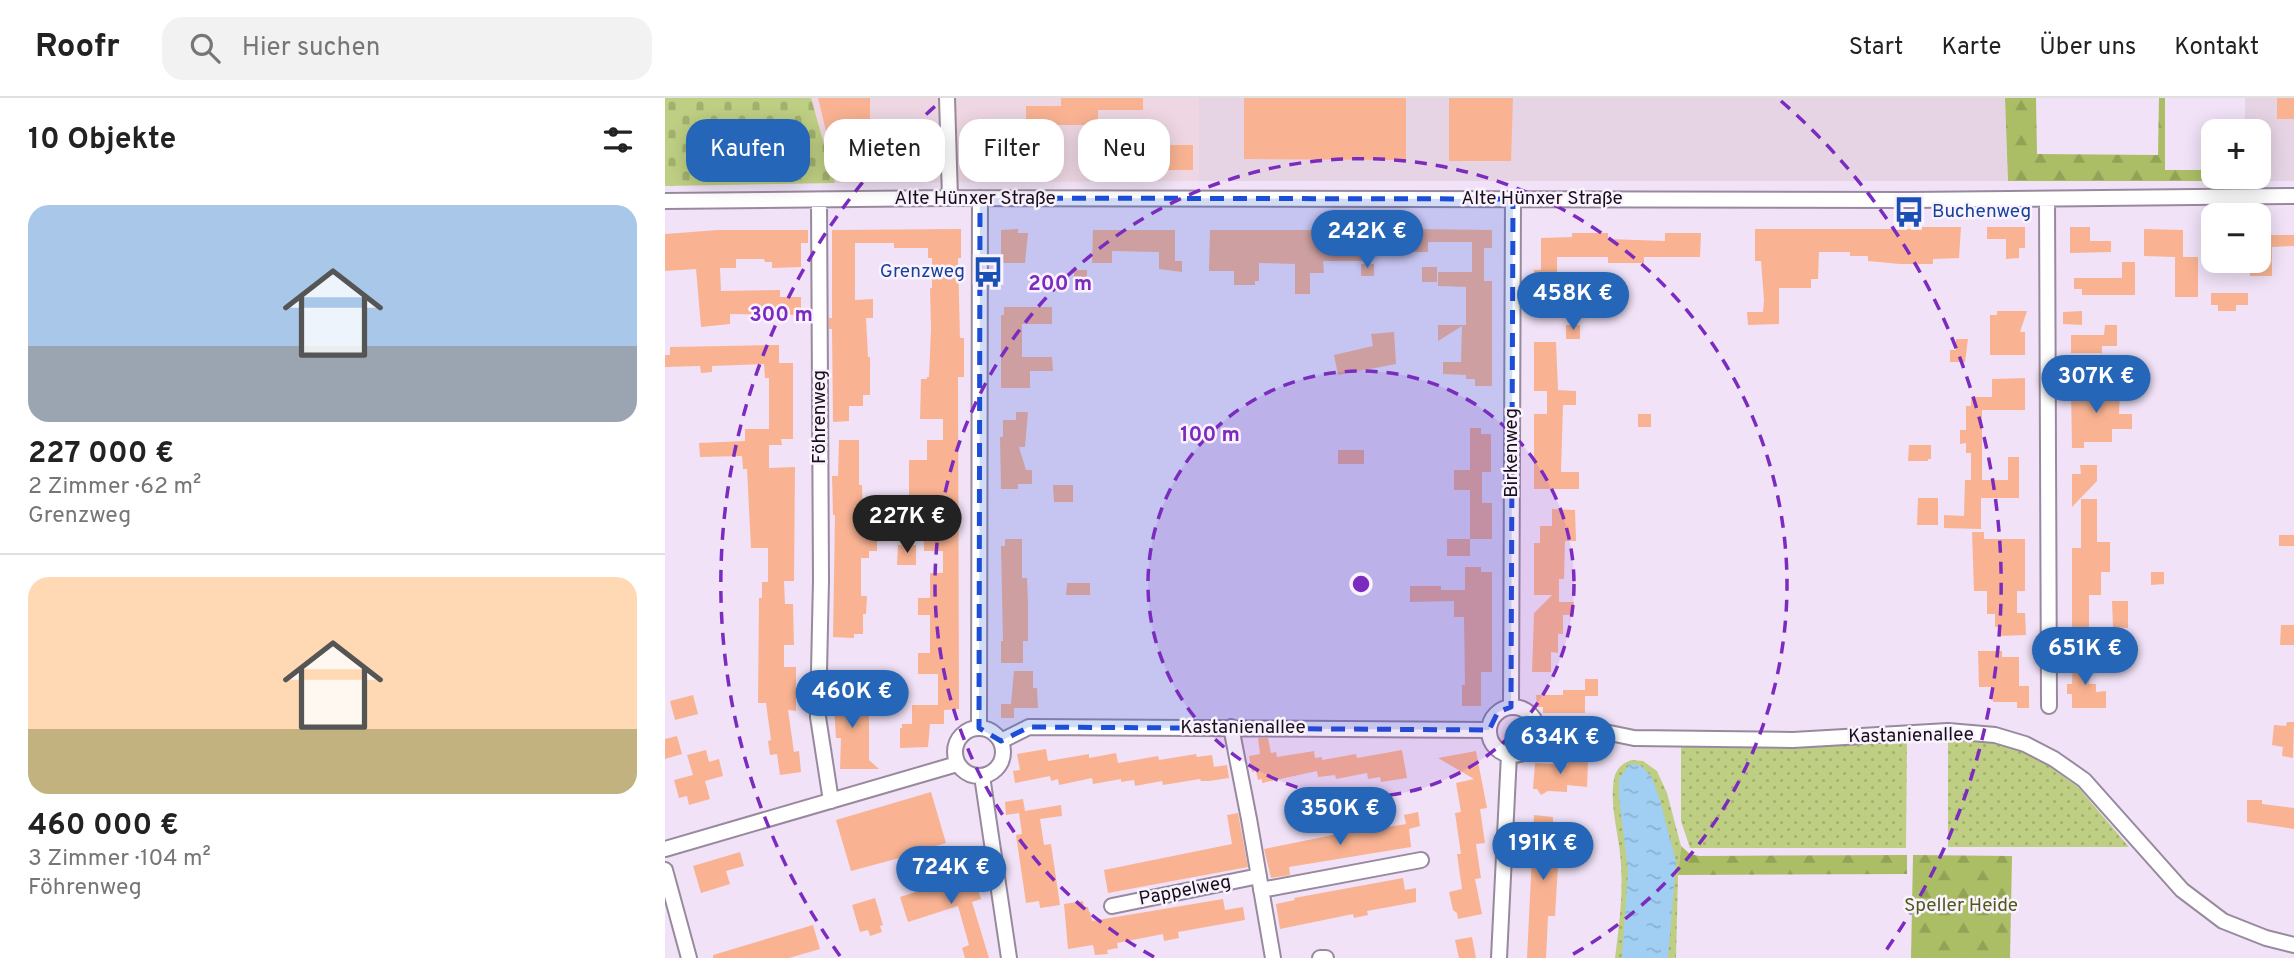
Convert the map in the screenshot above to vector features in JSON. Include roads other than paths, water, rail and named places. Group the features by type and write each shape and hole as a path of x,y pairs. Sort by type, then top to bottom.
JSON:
{"street":[{"path":"947,98 950,198"},
{"name":"Alte Hünxer Straße","path":"665,201 950,198 2047,199 2294,196"},
{"path":"979,728 980,198"},
{"name":"Birkenweg","path":"1511,707 1513,199"},
{"path":"2047,199 2049,706"},
{"name":"Föhrenweg","path":"819,200 821,580 818,717 831,801"},
{"path":"1511,707 1531,716 1537,731 1533,744 1516,754 1509,754 1497,748 1492,743 1489,730 1493,717 1511,707"},
{"name":"Kastanienallee","path":"1000,741 1029,727 1489,730"},
{"name":"Pappelweg","path":"1231,727 1273,958"},
{"path":"970,729 991,731 1000,741 1003,748 1001,763 991,774 969,774 957,764 954,748 957,740 970,729"},
{"name":"Kastanienallee","path":"1537,731 1600,731 1634,738 1793,740 1948,732 1996,735 2025,744 2084,780 2182,890 2223,921 2266,938 2294,944"},
{"path":"1499,958 1509,754"},
{"path":"665,849 957,764"},
{"path":"982,776 1009,958"},
{"name":"Pappelweg","path":"1112,906 1421,860"},
{"path":"665,870 689,958"},
{"path":"1320,958 1326,958"}],"water":[{"path":"1630,764 1640,765 1651,776 1676,862 1668,958 1622,958 1628,871 1619,779"}],"place":[{"name":"Buchenweg","path":"1909,212"},
{"name":"Grenzweg","path":"988,272"}],"park label":[{"name":"Speller Heide","path":"1961,906"}]}
